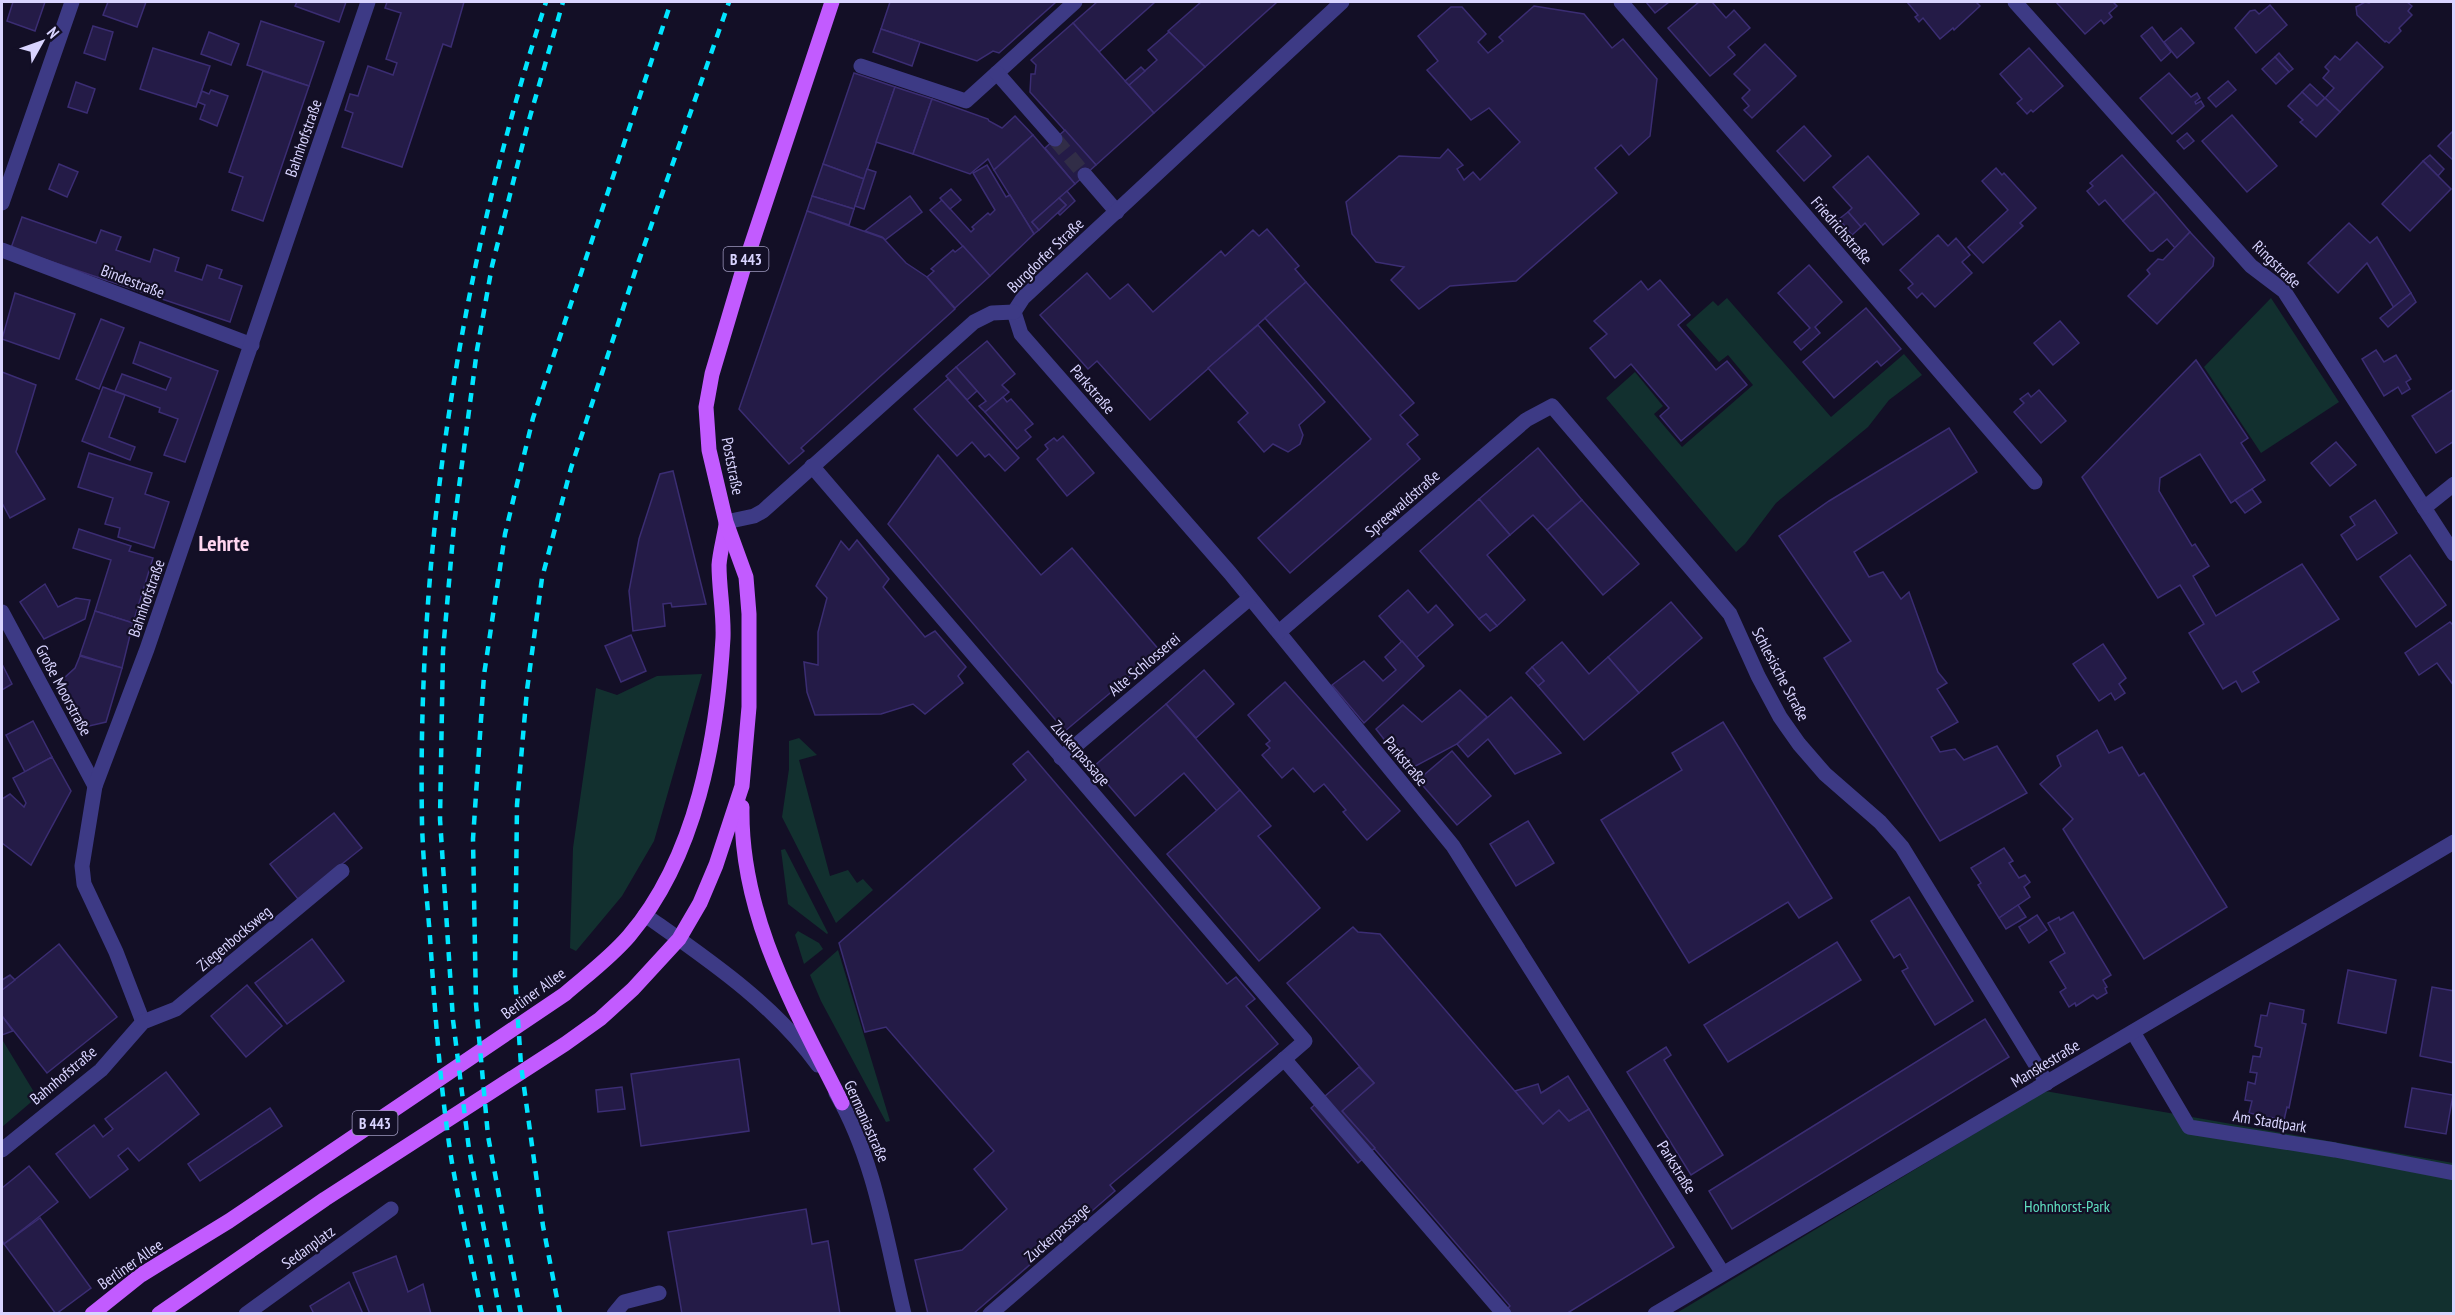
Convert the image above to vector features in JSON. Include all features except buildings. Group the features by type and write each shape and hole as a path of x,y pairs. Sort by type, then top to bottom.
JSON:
{"main road":[{"name":"Poststraße","path":"679,939 700,903 716,865 742,786 749,706 749,614 746,577 726,522 709,450 706,407 712,374 742,273 832,2"},
{"name":"Berliner Allee","path":"92,1314 141,1275 229,1221 565,994 608,958 645,915 681,847 694,815 703,780 721,671 723,624 719,565 726,522"},
{"path":"742,786 745,861 759,926 790,1000 842,1103"},
{"name":"B 443","path":"159,1314 325,1199 565,1044 633,989 679,939"}],"street":[{"path":"2,203 72,2"},
{"name":"Bahnhofstraße","path":"2,1150 101,1070 143,1022 116,952 84,884 82,866 95,786 147,649 368,2"},
{"path":"861,66 966,101 1075,2"},
{"name":"Burgdorfer Straße","path":"726,522 754,516 762,511 974,322 992,313 1014,312 1023,298 1342,2"},
{"name":"Friedrichstraße","path":"1621,2 2035,482"},
{"name":"Ringstraße","path":"2015,2 2251,266 2284,291 2454,554"},
{"path":"997,73 1055,139"},
{"path":"1085,174 1117,212"},
{"name":"Bindestraße","path":"2,250 252,345"},
{"name":"Parkstraße","path":"1014,312 1021,334 1279,632 1307,670 1453,846 1722,1272"},
{"name":"Spreewaldstraße","path":"1279,632 1526,420 1552,406"},
{"name":"Schlesische Straße","path":"1552,406 1730,614 1758,676 1780,717 1799,744 1824,774 1880,822 1902,847 2047,1083"},
{"name":"Zuckerpassage","path":"812,466 1305,1041 990,1314"},
{"path":"2424,508 2454,484"},
{"name":"Alte Schlosserei","path":"1061,758 1250,598"},
{"name":"Große Moorstraße","path":"2,612 95,786"},
{"name":"Manskestraße","path":"1655,1314 1722,1272 1773,1245 2454,842"},
{"name":"Ziegenbocksweg","path":"143,1022 176,1009 342,871"},
{"name":"Germaniastraße","path":"645,915 716,966 769,1010 788,1028 815,1061 842,1103 858,1137 870,1172 904,1314"},
{"name":"Am Stadtpark","path":"2133,1032 2189,1127 2335,1150 2454,1173"},
{"path":"1284,1059 1504,1314"},
{"name":"Sedanplatz","path":"246,1314 391,1209"},
{"path":"614,1314 624,1302 659,1293"}],"green space":[{"path":"1727,298 1831,417 1904,354 1922,375 1889,400 1868,427 1776,503 1745,544 1736,552 1606,398 1635,372 1663,406 1654,414 1682,447 1753,385 1728,355 1719,362 1686,325 1713,301 1718,306"},
{"path":"2271,298 2339,402 2261,453 2204,367"},
{"path":"702,674 654,841 622,896 576,951 570,948 573,848 596,688 617,695 657,676"},
{"path":"799,738 817,755 799,760 830,876 848,870 857,883 863,879 873,890 836,923 782,817 789,769 789,741"},
{"path":"785,849 827,934 788,904 781,850"},
{"path":"798,931 819,943 823,949 804,964 795,935"},
{"path":"838,950 890,1121 886,1122 821,1001 810,975"},
{"path":"3,1041 37,1097 2,1127 2,1043"},
{"name":"Hohnhorst-Park","path":"2045,1091 2453,1163 2453,1313 1675,1314"}],"tunnel":[{"path":"1055,139 1085,175"}],"railway":[{"path":"482,1314 452,1163 436,1022 422,823 422,719 427,615 436,511 450,408 468,305 490,203 516,102 546,2"},
{"path":"500,1314 469,1149 453,1020 440,819 443,651 454,525 477,350 492,266 527,127 563,2"},
{"path":"521,1314 488,1136 476,1004 473,839 484,675 505,534 533,418 671,2"},
{"path":"560,1314 543,1226 521,1065 515,976 517,805 527,690 542,578 571,468 635,272 729,2"}],"district":[{"name":"Lehrte","path":"224,543"}]}
